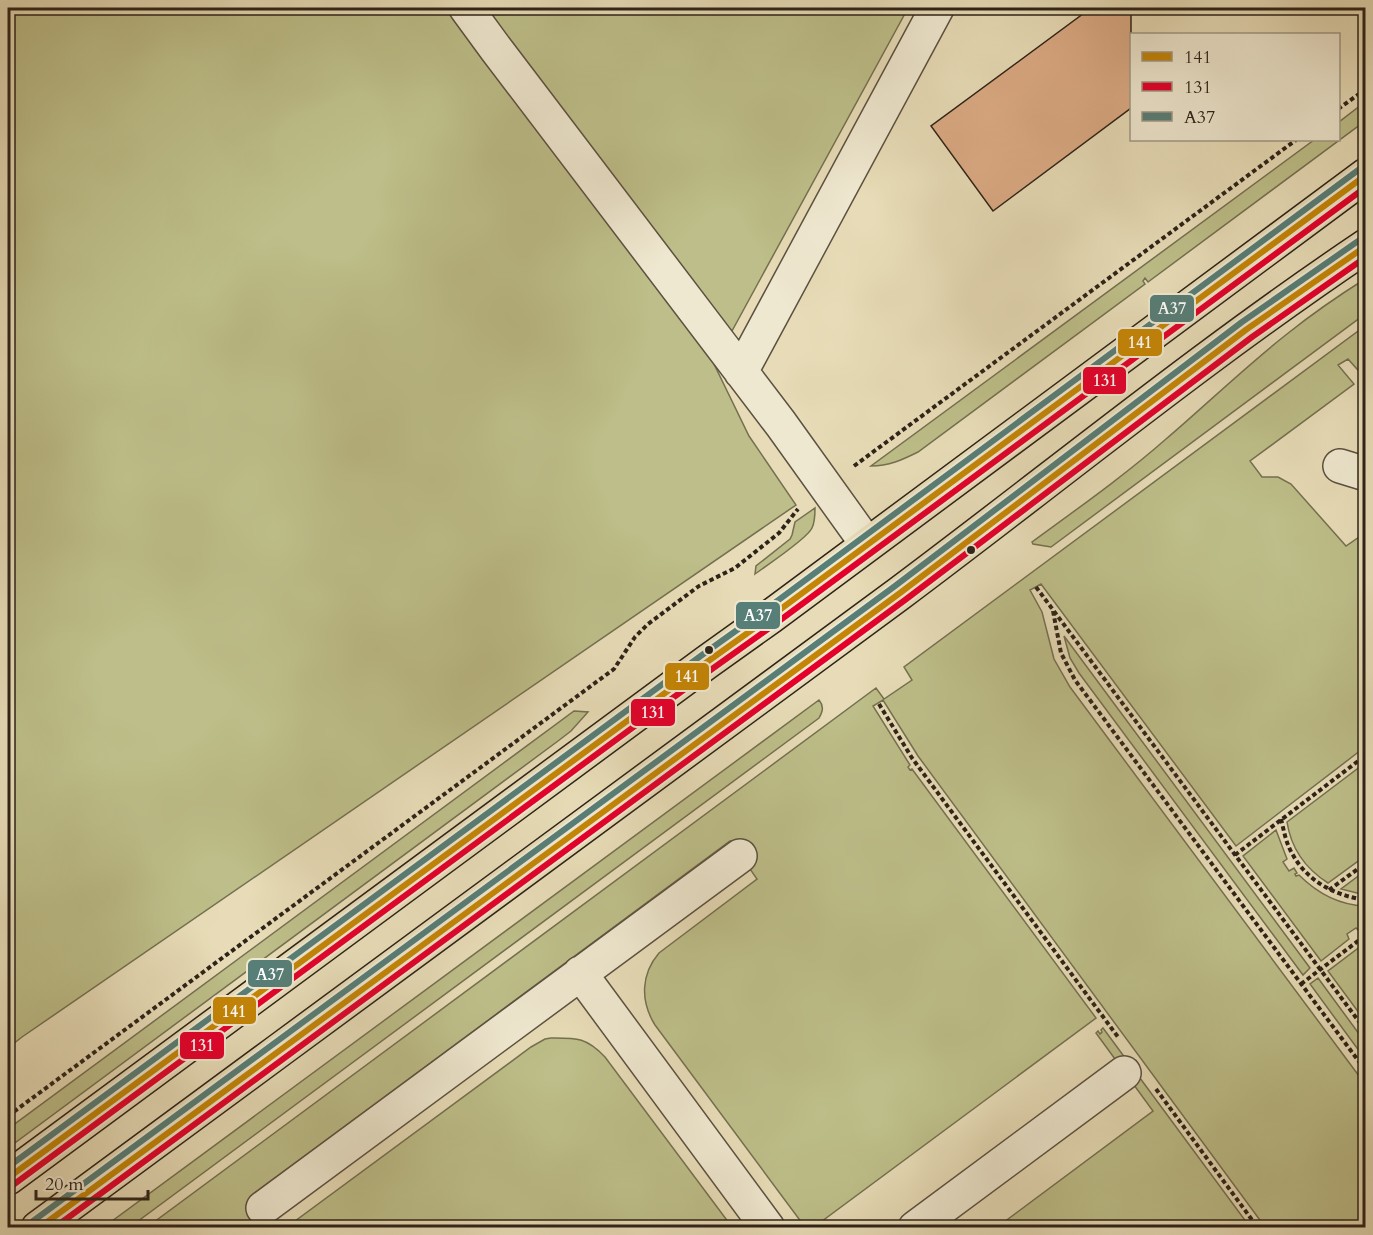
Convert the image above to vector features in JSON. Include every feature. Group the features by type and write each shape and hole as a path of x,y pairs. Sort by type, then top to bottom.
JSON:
{"main road":[{"path":"8,1178 1365,175"},
{"path":"38,1227 900,592 1236,336 1365,246"}],"lane":[{"path":"466,8 781,424 867,544"},
{"path":"741,372 937,8"},
{"path":"263,1208 740,856"},
{"path":"580,973 768,1227"},
{"path":"915,1227 1124,1073"}],"path":[{"path":"1340,108 1365,89"},
{"path":"851,468 1295,141"},
{"path":"8,1116 614,669 635,637 648,624 699,586 735,568 779,533 801,507"},
{"path":"1036,587 1365,1031"},
{"path":"1053,611 1060,653 1071,673 1365,1071"},
{"path":"879,704 912,758 1119,1038"},
{"path":"1235,855 1365,755"},
{"path":"1281,819 1288,845 1298,863 1312,878 1341,896 1365,900"},
{"path":"1329,890 1365,863"},
{"path":"1301,984 1365,935"},
{"path":"1154,1086 1258,1227"}],"green space":[{"path":"8,8 908,8 714,364 749,436 796,505 8,1048"},
{"path":"1365,102 1365,121 1340,140 1340,121"},
{"path":"1313,141 1338,141 1148,282 1145,278 1143,281 1145,284 918,452 895,462 871,466"},
{"path":"1365,279 1365,314 1051,547 1033,544 1032,542 1150,453 1287,334 1325,305"},
{"path":"1365,326 1365,378 1348,359 1338,365 1354,384 1250,461 1262,477 1278,477 1291,484 1346,546 1365,533 1365,747 1236,846 1041,584 1030,590 1042,612 1054,659 1070,687 1365,1084 1365,1227 1265,1227 918,756 883,700 873,706 910,765 908,767 910,770 912,769 1096,1018 814,1227 807,1227 799,1219 655,1025 645,997 646,979 659,953 757,879 750,869 753,863 737,840 730,841 251,1196 248,1206 259,1223 271,1224 274,1227 146,1228 876,688 884,699 912,680 904,667"},
{"path":"815,508 814,523 809,533 755,574 756,566 790,539 795,522"},
{"path":"1064,636 1310,968 1303,975 1079,673 1070,658"},
{"path":"819,700 822,709 819,718 130,1227 104,1227"},
{"path":"574,711 588,712 571,731 558,741 8,1148 8,1129"},
{"path":"1365,763 1365,856 1328,883 1301,857 1292,841 1287,822"},
{"path":"1276,830 1287,859 1283,862 1289,871 1294,868 1296,876 1299,875 1329,897 1365,906 1365,928 1360,932 1356,928 1347,934 1349,939 1321,961 1243,856"},
{"path":"1365,871 1365,895 1341,889"},
{"path":"1365,943 1365,1021 1328,971"},
{"path":"1318,978 1365,1042 1365,1059 1310,984"},
{"path":"1103,1028 1250,1227 996,1228 1153,1111 1096,1033 1098,1031 1100,1034"},
{"path":"551,1038 567,1038 586,1042 605,1057 732,1227 287,1227 531,1047"}],"building":[{"path":"1091,8 1131,8 1130,109 993,211 931,126"}],"transit line":[{"name":"A37","path":"8,1167 1361,168"},
{"name":"141","path":"8,1178 1366,175"},
{"name":"131","path":"13,1185 1366,187"},
{"name":"A37","path":"33,1221 895,586 1242,322 1361,239"},
{"name":"141","path":"39,1228 900,593 1247,329 1366,246"},
{"name":"131","path":"54,1228 905,600 1252,337 1366,257"}]}
